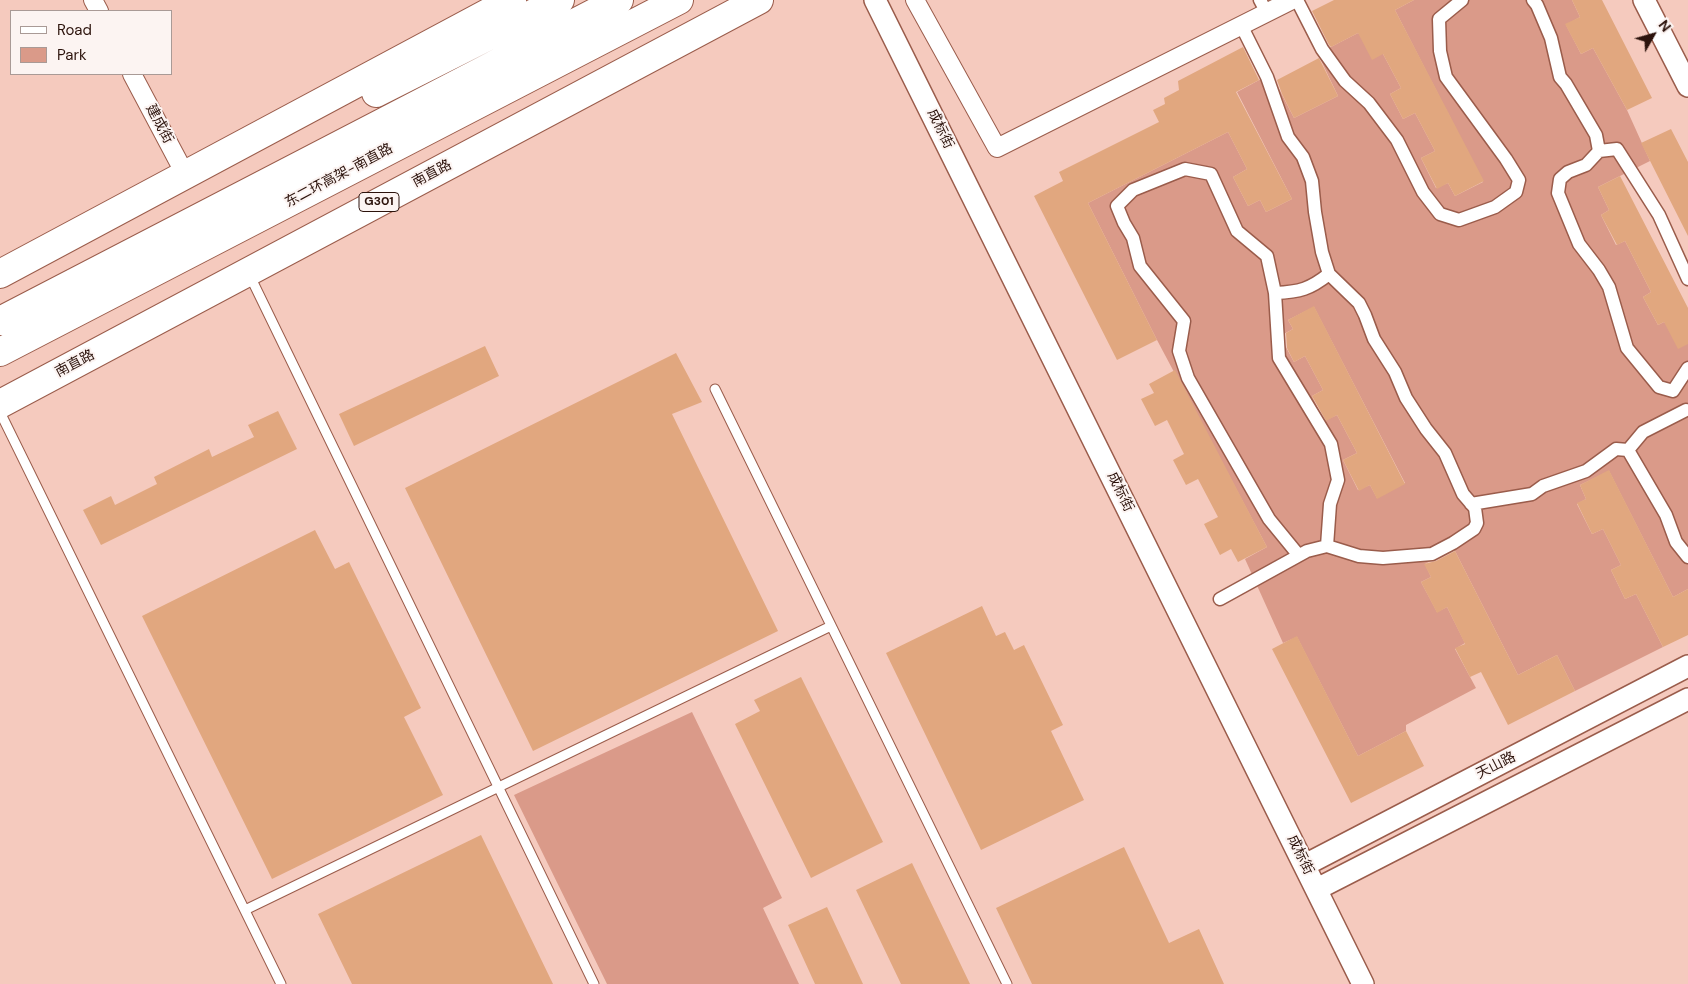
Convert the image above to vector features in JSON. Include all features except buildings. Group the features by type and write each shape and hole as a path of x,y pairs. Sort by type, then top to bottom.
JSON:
{"highway":[{"path":"0,274 512,0"},
{"path":"193,170 337,113 560,0"},
{"name":"东二环高架-南直路","path":"0,321 618,0"},
{"name":"东二环高架-南直路","path":"0,352 679,0"},
{"name":"南直路","path":"0,404 759,0"}],"street":[{"name":"成标街","path":"876,0 1363,984"},
{"path":"915,0 996,148 1241,26 1264,6 1292,0"},
{"path":"1297,0 1322,49 1345,81 1369,104 1398,140 1423,192 1440,214 1459,220 1495,207 1516,192 1519,180 1506,159 1446,77 1440,51 1439,18 1462,0"},
{"path":"1533,0 1551,38 1560,77 1596,135 1600,151"},
{"path":"1644,0 1688,86"},
{"path":"1220,598 1307,550 1327,546 1359,556 1383,558 1432,554 1453,544 1474,529 1477,523 1475,508 1463,494 1445,453 1426,429 1406,398 1395,372 1374,339 1366,315 1359,303 1329,274 1322,252 1312,181 1303,157 1288,137 1267,77 1241,26"},
{"name":"建成街","path":"133,75 193,170"},
{"path":"1628,450 1643,432 1687,411 1673,391 1659,387 1627,348 1609,286 1579,244 1558,193 1560,179 1568,172 1586,165 1600,151 1617,149 1659,215 1688,279"},
{"path":"1296,552 1269,519 1188,378 1178,351 1184,321 1140,266 1133,238 1117,206 1133,190 1185,169 1211,174 1237,231 1267,256 1275,293 1279,358 1330,444 1338,480 1330,504 1327,546"},
{"path":"1275,293 1296,292 1316,284 1329,274"},
{"path":"1673,391 1688,368"},
{"path":"1472,504 1532,494 1543,486 1586,472 1616,449 1628,450"},
{"path":"1628,450 1666,515 1676,542 1688,557"},
{"name":"天山路","path":"1305,865 1688,666"},
{"name":"天山路","path":"1317,889 1688,699"}],"lane":[{"path":"248,272 594,984"},
{"path":"715,389 1007,984"},
{"path":"0,412 282,984"},
{"path":"245,910 831,626"}],"green space":[{"path":"1414,0 1572,0 1580,17 1566,25 1581,54 1593,48 1627,110 1650,161 1598,187 1609,210 1601,215 1616,245 1625,241 1651,292 1643,297 1658,325 1664,322 1688,344 1688,589 1673,597 1609,471 1580,485 1586,499 1577,504 1592,534 1603,529 1621,565 1611,570 1625,599 1636,594 1663,647 1575,691 1557,655 1518,675 1454,549 1425,564 1431,577 1421,582 1437,612 1447,607 1465,643 1455,649 1476,688 1406,725 1406,731 1358,756 1297,637 1283,643 1245,559 1267,547 1157,340 1088,203 1228,132 1247,169 1233,177 1248,206 1260,200 1266,212 1292,199 1237,92 1261,79 1275,81 1294,118 1338,96 1316,50 1327,49 1358,33 1383,54 1401,88 1390,94 1403,119 1415,113 1435,151 1421,158 1436,188 1448,183 1455,196 1483,182 1395,10","holes":["1314,307 1405,483 1377,498 1370,485 1358,490 1343,460 1357,453 1337,415 1324,421 1312,396 1323,390 1305,356 1294,362 1280,336 1293,329 1288,320"]},
{"path":"692,712 782,898 763,908 799,984 607,984 514,795"}]}
